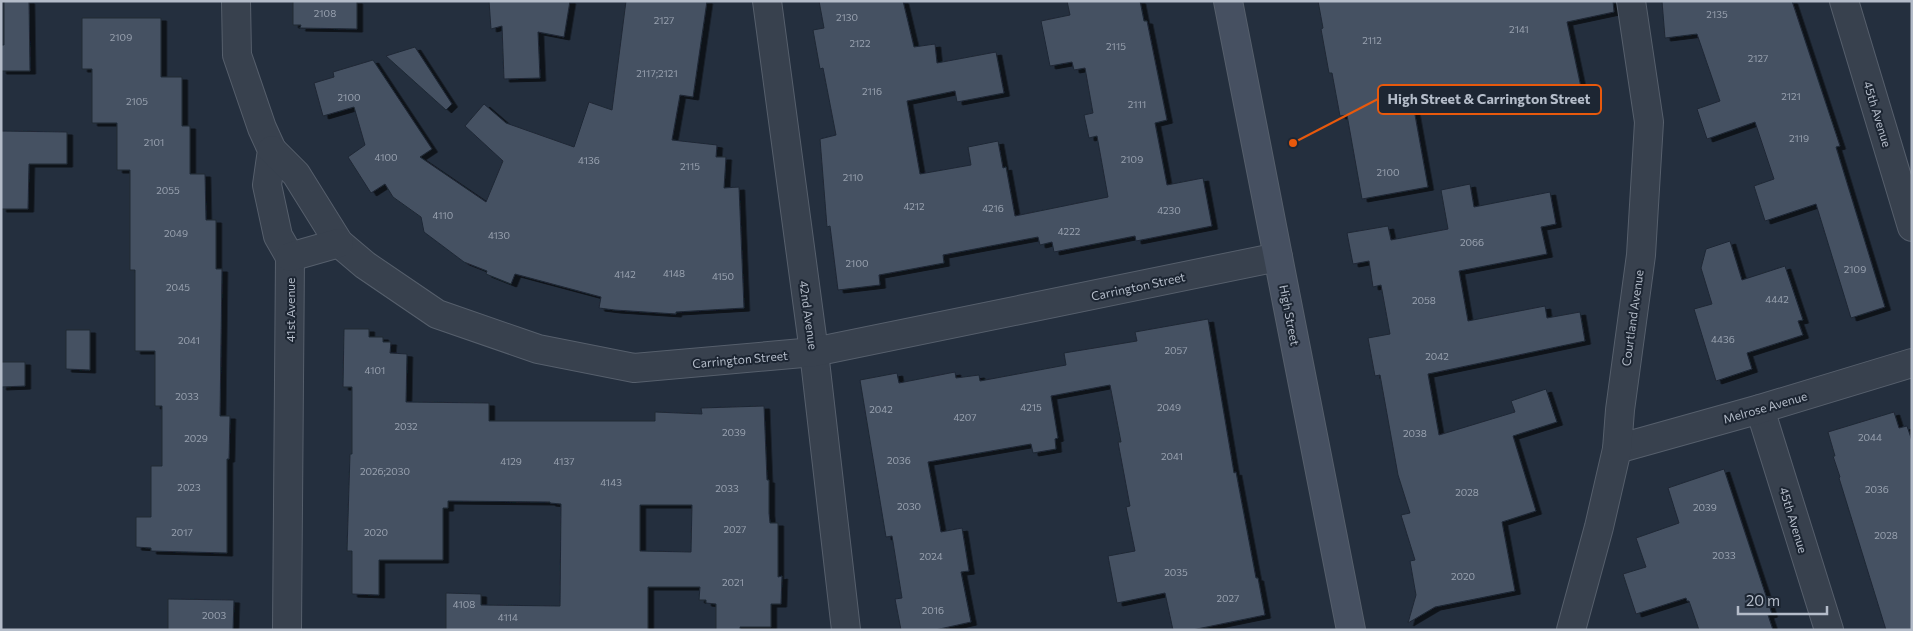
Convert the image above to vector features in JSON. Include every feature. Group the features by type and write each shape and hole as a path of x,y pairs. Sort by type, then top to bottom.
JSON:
{"main road":[{"name":"High Street","path":"1228,1 1351,630"}],"street":[{"path":"218,1 262,128 272,150"},
{"path":"236,1 237,55"},
{"name":"42nd Avenue","path":"767,1 814,352 846,630"},
{"name":"Courtland Avenue","path":"1571,630 1599,527 1616,449 1641,255 1649,122 1631,1"},
{"name":"45th Avenue","path":"1844,1 1912,227"},
{"name":"Carrington Street","path":"272,150 296,174 340,243 365,265 437,314 538,349 634,368 814,352 1278,257"},
{"name":"41st Avenue","path":"272,150 267,185 278,236 290,257 287,630"},
{"path":"290,257 340,243"},
{"name":"Melrose Avenue","path":"1616,449 1760,409 1912,363"},
{"name":"45th Avenue","path":"1760,409 1829,630"}],"building":[{"path":"4,1 29,1 30,71 1,71 1,45 4,45"},
{"path":"293,1 357,1 357,29 300,28 301,25 293,25"},
{"path":"489,1 570,1 564,37 538,32 540,78 504,79 502,26 491,29"},
{"path":"626,1 707,1 693,97 680,95 672,140 717,145 716,157 726,157 724,188 739,187 744,308 676,312 676,314 599,308 601,297 515,274 511,284 486,274 487,271 464,262 424,232 421,217 393,197 385,184 371,193 348,157 365,145 354,107 323,116 314,83 334,77 333,72 373,60 432,149 420,157 486,202 503,161 465,126 484,104 506,123 574,147 589,102 612,110"},
{"path":"819,1 903,1 914,47 935,44 937,63 996,52 1004,93 957,102 955,91 907,101 920,174 971,165 968,147 998,141 1003,168 1006,167 1015,216 1108,197 1097,136 1089,138 1084,115 1093,113 1085,68 1074,70 1072,62 1050,66 1041,21 1070,15 1067,1 1140,1 1144,21 1147,21 1167,120 1155,123 1167,185 1203,178 1212,226 1136,241 1135,236 1054,252 1052,242 1040,245 1038,237 943,255 944,263 879,275 880,285 838,290 830,226 827,227 820,139 836,135 823,68 820,69 813,30 824,28"},
{"path":"1318,1 1613,1 1614,12 1567,22 1582,92 1503,109 1498,88 1413,104 1428,187 1362,199 1347,115 1340,116 1332,73 1329,73"},
{"path":"1662,1 1792,1 1840,146 1836,147 1885,307 1851,318 1816,204 1765,221 1754,186 1774,179 1755,122 1707,139 1697,109 1720,101 1697,34 1665,38"},
{"path":"82,18 161,18 161,77 182,77 182,126 190,126 190,174 205,174 206,220 216,220 216,269 222,269 220,416 230,416 229,459 227,459 227,553 151,551 151,548 136,547 136,517 151,517 151,466 162,466 162,406 155,406 155,351 135,351 135,270 130,270 130,170 117,170 117,123 92,123 92,69 82,69"},
{"path":"415,47 452,104 446,110 386,56"},
{"path":"1,131 67,132 67,164 29,164 28,209 1,209"},
{"path":"1470,184 1474,207 1550,192 1556,224 1541,227 1547,254 1459,271 1468,321 1545,306 1547,318 1580,312 1585,341 1428,374 1439,435 1515,412 1511,401 1546,389 1557,422 1513,436 1536,511 1502,522 1515,591 1435,607 1408,623 1416,595 1410,561 1415,560 1401,515 1410,513 1398,475 1380,375 1375,376 1368,338 1390,334 1381,285 1373,287 1369,261 1353,264 1347,233 1388,226 1391,240 1448,229 1441,190"},
{"path":"1730,241 1742,280 1785,266 1803,320 1798,321 1803,335 1747,353 1752,369 1716,381 1694,309 1712,304 1701,268 1706,249"},
{"path":"1208,319 1234,473 1236,472 1265,615 1192,630 1173,630 1165,593 1117,603 1108,556 1135,551 1126,507 1130,506 1118,442 1121,442 1110,385 1051,396 1058,438 1055,439 1056,449 1033,453 1031,444 928,462 941,532 962,528 969,571 961,572 971,622 935,630 901,630 895,599 902,598 892,536 886,537 860,380 897,373 899,383 955,372 956,378 979,375 980,381 1066,365 1064,353 1137,341 1135,332"},
{"path":"344,329 369,329 369,337 383,337 383,342 391,342 390,353 407,354 406,402 489,403 489,421 655,421 655,412 702,414 701,408 764,406 770,523 778,523 778,577 782,576 781,604 771,604 771,627 740,627 740,630 716,630 716,604 706,603 706,600 699,600 700,587 648,587 648,630 446,630 446,593 481,594 481,605 560,606 561,504 550,502 448,501 448,508 443,508 443,560 379,560 379,595 352,594 352,551 347,551 350,454 352,454 352,387 343,387","holes":["640,505 692,505 691,552 640,551"]},
{"path":"66,330 90,330 90,370 66,369"},
{"path":"1,362 25,362 25,386 1,387"},
{"path":"1894,412 1899,428 1907,426 1912,441 1912,630 1886,630 1839,478 1828,432"},
{"path":"1724,469 1772,614 1768,615 1773,630 1699,630 1689,601 1686,598 1636,614 1623,574 1646,567 1636,538 1679,523 1668,488"},
{"path":"168,599 234,600 233,630 168,630"}],"place":[{"name":"High Street & Carrington Street","path":"1293,143"}]}
